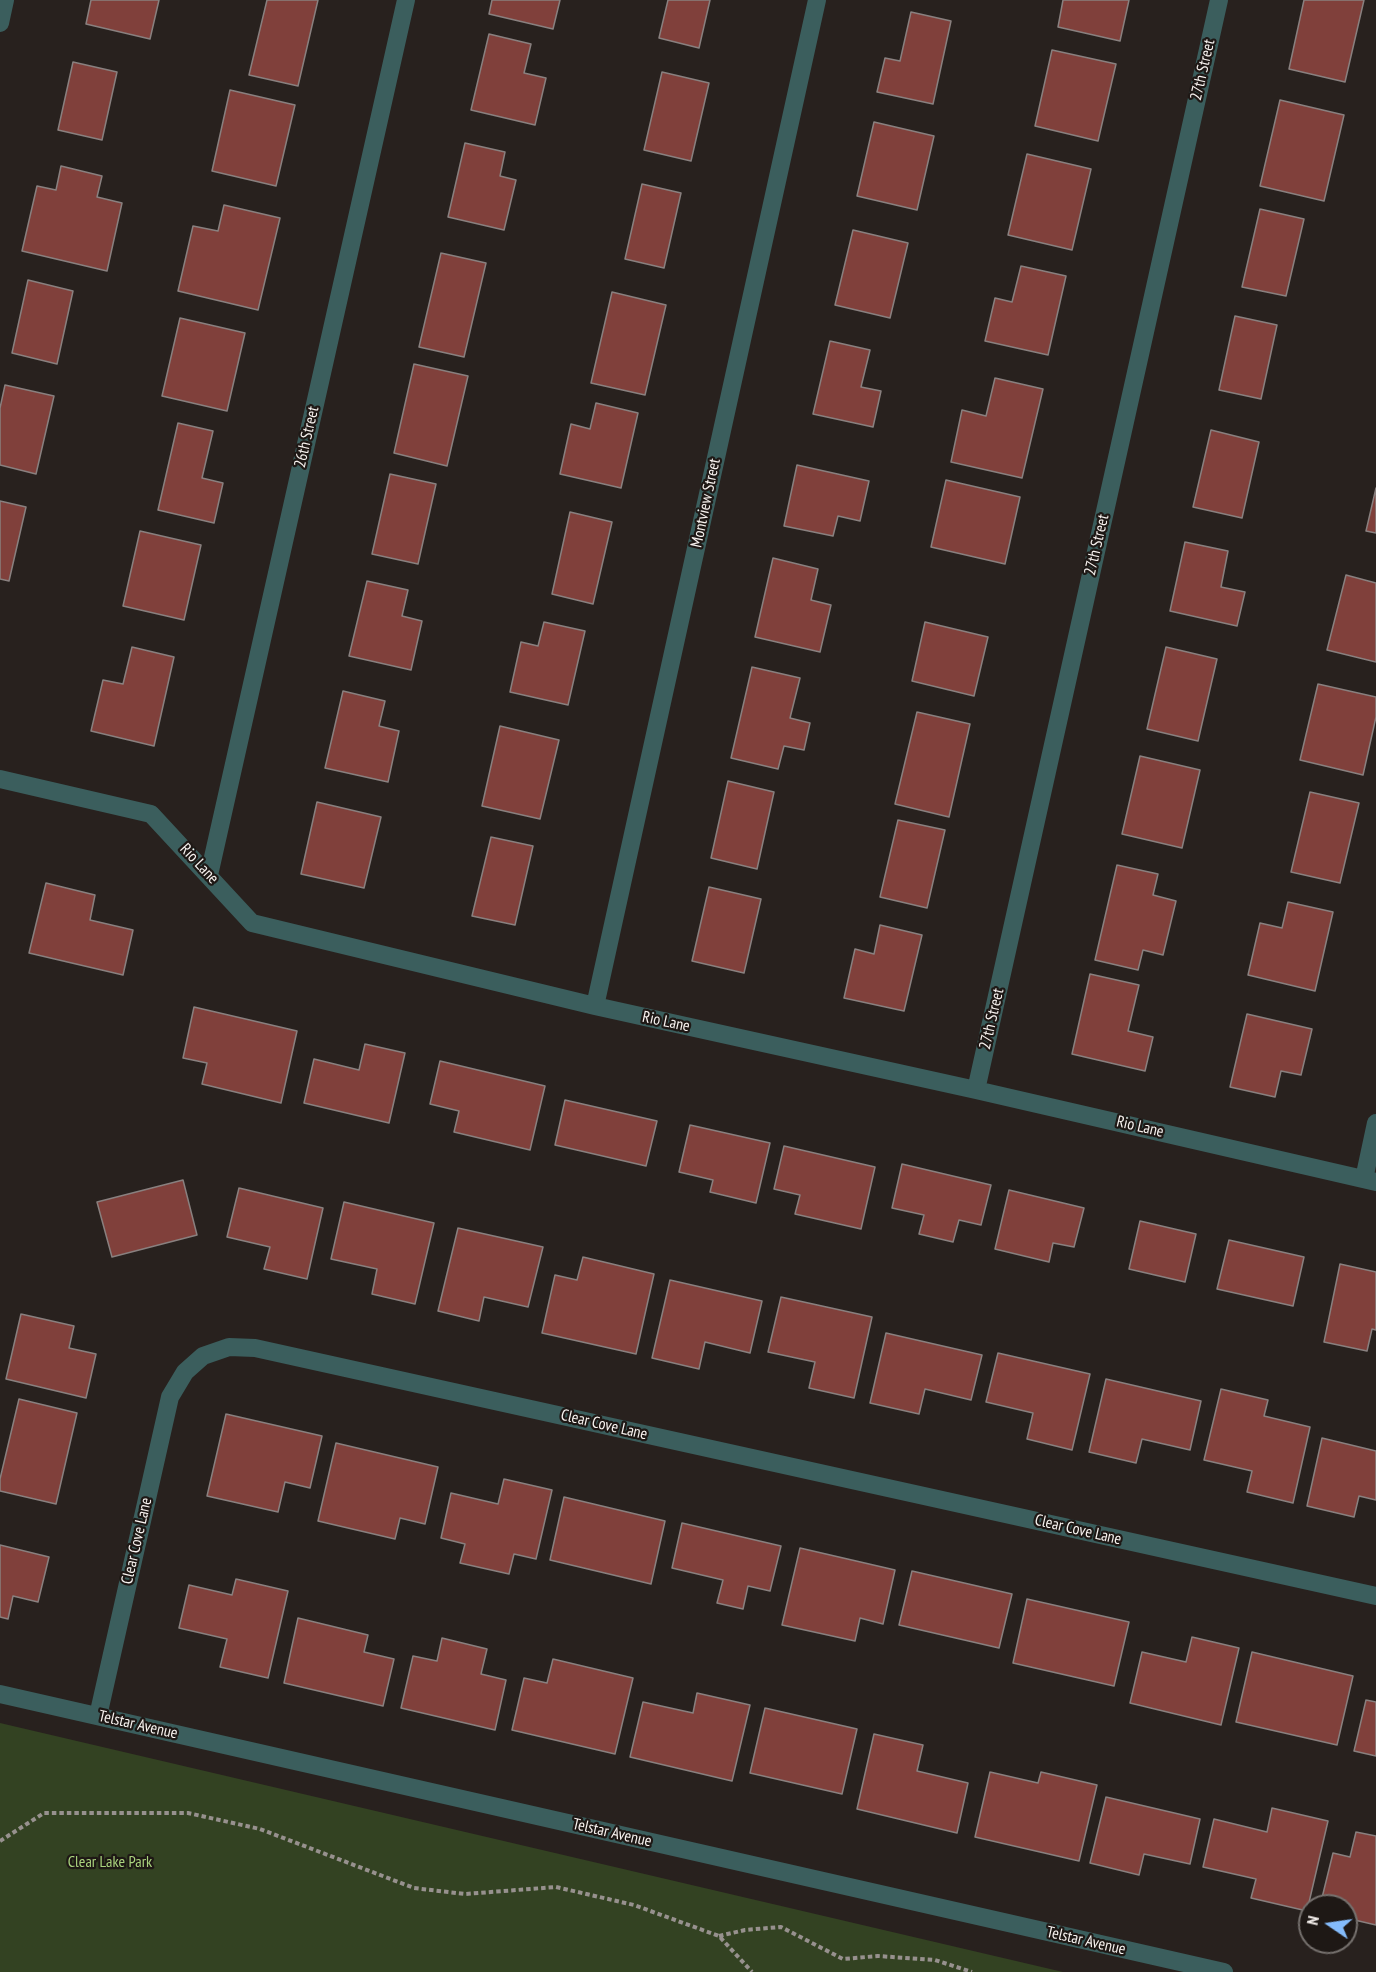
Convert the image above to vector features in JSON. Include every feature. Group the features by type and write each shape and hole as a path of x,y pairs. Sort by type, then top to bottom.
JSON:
{"street":[{"path":"0,23 5,0"},
{"name":"26th Street","path":"209,874 406,0"},
{"name":"Montview Street","path":"595,1006 817,0"},
{"name":"27th Street","path":"976,1090 1219,0"},
{"name":"Rio Lane","path":"0,779 151,814 252,923 595,1006 1370,1180"},
{"path":"1370,1180 1376,1123"},
{"name":"Clear Cove Lane","path":"98,1716 170,1396 185,1372 203,1356 229,1347 255,1348 1376,1596"},
{"name":"Telstar Avenue","path":"0,1694 1224,1972"}],"path":[{"path":"0,1841 44,1813 188,1813 260,1829 414,1888 465,1894 556,1887 634,1905 719,1936 752,1972"},
{"path":"719,1936 745,1930 781,1927 843,1959 878,1956 935,1960 972,1972"}],"green space":[{"name":"Clear Lake Park","path":"0,1723 1063,1972 0,1972"}],"building":[{"path":"91,0 159,0 150,39 86,24"},
{"path":"267,0 318,0 298,86 249,75"},
{"path":"492,0 560,0 553,29 489,14"},
{"path":"668,0 710,0 699,48 659,38"},
{"path":"1063,0 1129,0 1120,41 1058,27"},
{"path":"1304,0 1364,0 1345,82 1289,69"},
{"path":"911,12 951,21 933,104 877,92 885,58 900,61"},
{"path":"489,34 531,44 524,73 546,78 535,125 471,110"},
{"path":"1052,50 1116,64 1098,141 1035,126"},
{"path":"73,62 117,72 102,140 58,130"},
{"path":"662,72 709,83 691,161 644,150"},
{"path":"230,90 295,105 276,186 212,171"},
{"path":"1280,100 1344,115 1324,201 1260,186"},
{"path":"874,122 934,136 917,210 857,196"},
{"path":"465,143 505,152 500,176 516,180 504,230 448,217"},
{"path":"1027,154 1091,169 1072,250 1008,235"},
{"path":"61,166 102,176 97,197 122,203 107,271 22,251 37,186 56,190"},
{"path":"642,184 681,193 664,268 625,259"},
{"path":"224,205 280,218 258,310 178,291 193,226 218,231"},
{"path":"1260,209 1304,219 1286,296 1242,287"},
{"path":"853,230 908,243 890,318 835,305"},
{"path":"441,253 486,263 464,357 419,347"},
{"path":"1021,266 1066,276 1048,355 985,341 995,298 1012,302"},
{"path":"28,280 73,291 57,364 12,353"},
{"path":"612,292 666,305 645,395 591,383"},
{"path":"1235,316 1277,325 1261,399 1219,390"},
{"path":"180,318 245,333 227,411 162,396"},
{"path":"830,341 870,350 861,387 881,391 873,427 813,414"},
{"path":"414,364 468,376 447,466 394,453"},
{"path":"995,378 1043,389 1022,478 951,462 962,410 986,416"},
{"path":"5,385 54,396 36,474 0,465 0,408"},
{"path":"596,403 638,413 621,488 560,474 571,424 590,429"},
{"path":"178,423 213,431 202,478 223,483 214,523 158,510"},
{"path":"1211,430 1259,442 1242,518 1193,507"},
{"path":"797,465 869,481 860,521 838,516 833,536 784,526"},
{"path":"390,474 436,484 418,564 372,554"},
{"path":"946,480 1020,497 1005,564 931,547"},
{"path":"1376,488 1376,533 1366,531"},
{"path":"0,501 26,507 9,581 0,579"},
{"path":"570,512 612,522 593,604 552,594"},
{"path":"140,531 201,545 184,620 123,606"},
{"path":"1185,542 1228,551 1221,587 1245,592 1237,626 1170,611"},
{"path":"773,558 818,569 811,600 831,605 820,652 755,637"},
{"path":"1346,575 1376,583 1376,662 1327,650"},
{"path":"367,581 408,590 402,616 422,621 411,670 349,656"},
{"path":"544,622 585,631 568,705 510,692 521,642 538,646"},
{"path":"925,622 988,637 974,696 912,681"},
{"path":"132,647 174,657 154,746 91,731 103,680 123,684"},
{"path":"1166,647 1217,659 1198,741 1147,729"},
{"path":"752,667 800,678 790,718 810,723 804,750 784,746 778,769 731,758"},
{"path":"1318,684 1376,697 1376,717 1363,775 1300,760"},
{"path":"343,691 385,701 379,726 399,731 388,782 325,768"},
{"path":"917,712 970,724 949,817 895,804"},
{"path":"500,726 559,740 540,819 482,806"},
{"path":"1140,756 1200,770 1182,848 1122,834"},
{"path":"728,781 774,792 757,869 711,858"},
{"path":"1310,792 1359,803 1340,883 1291,872"},
{"path":"317,802 381,817 364,888 301,874"},
{"path":"898,820 945,830 927,908 880,897"},
{"path":"491,837 533,846 515,925 472,916"},
{"path":"1117,865 1158,874 1153,895 1176,901 1163,955 1143,950 1138,970 1095,960"},
{"path":"46,883 95,895 90,920 133,930 123,975 29,953"},
{"path":"709,887 761,899 744,973 692,961"},
{"path":"1288,902 1333,912 1315,991 1248,975 1260,923 1282,928"},
{"path":"880,925 922,935 904,1011 844,998 855,949 874,954"},
{"path":"1090,974 1139,985 1128,1031 1153,1037 1145,1071 1072,1054"},
{"path":"194,1007 297,1031 281,1103 202,1084 207,1063 183,1058"},
{"path":"1247,1014 1312,1029 1301,1075 1281,1071 1275,1097 1230,1087"},
{"path":"365,1044 405,1053 389,1123 304,1103 314,1059 359,1070"},
{"path":"440,1061 545,1086 530,1150 454,1132 459,1111 430,1104"},
{"path":"565,1100 657,1121 646,1166 555,1145"},
{"path":"690,1125 770,1143 756,1203 710,1192 713,1180 679,1172"},
{"path":"784,1146 875,1167 861,1229 795,1214 800,1195 774,1189"},
{"path":"902,1164 991,1185 981,1225 959,1220 953,1242 919,1234 924,1215 892,1208"},
{"path":"183,1180 197,1235 112,1257 97,1202"},
{"path":"239,1188 323,1208 307,1279 264,1269 270,1247 227,1237"},
{"path":"1009,1190 1084,1208 1074,1247 1053,1243 1049,1262 995,1249"},
{"path":"344,1202 434,1223 415,1304 372,1294 377,1269 331,1259"},
{"path":"1140,1221 1196,1234 1185,1282 1129,1269"},
{"path":"458,1228 543,1247 528,1307 484,1297 479,1321 438,1311"},
{"path":"1229,1240 1304,1257 1293,1306 1217,1289"},
{"path":"583,1257 654,1274 636,1354 542,1333 555,1275 577,1280"},
{"path":"1340,1264 1376,1272 1376,1330 1372,1329 1367,1351 1324,1342"},
{"path":"670,1280 762,1301 750,1353 705,1342 699,1369 652,1358"},
{"path":"781,1297 872,1317 854,1398 809,1388 815,1362 768,1352"},
{"path":"21,1314 74,1326 69,1348 96,1354 86,1398 6,1379"},
{"path":"886,1333 982,1355 971,1400 925,1389 919,1414 870,1403"},
{"path":"998,1353 1090,1374 1072,1450 1027,1439 1033,1413 986,1402"},
{"path":"1106,1379 1201,1401 1190,1450 1142,1439 1136,1463 1089,1452"},
{"path":"1221,1389 1268,1400 1264,1416 1310,1427 1293,1503 1247,1492 1252,1471 1204,1460"},
{"path":"19,1399 77,1413 56,1504 0,1491 0,1479"},
{"path":"226,1414 322,1436 310,1488 285,1482 278,1512 207,1496"},
{"path":"1322,1438 1376,1451 1376,1500 1359,1496 1354,1517 1307,1506"},
{"path":"336,1443 438,1467 425,1524 400,1518 395,1539 318,1521"},
{"path":"504,1479 552,1490 536,1559 514,1554 509,1574 460,1563 465,1544 441,1538 451,1493 498,1504"},
{"path":"564,1497 665,1521 651,1584 550,1560"},
{"path":"682,1523 781,1546 770,1591 748,1586 743,1609 717,1603 723,1580 672,1568"},
{"path":"0,1545 49,1557 38,1602 13,1596 8,1619 0,1617"},
{"path":"800,1548 895,1570 883,1624 860,1618 855,1641 782,1625"},
{"path":"912,1571 1012,1594 999,1648 899,1625"},
{"path":"236,1579 288,1591 268,1678 220,1667 227,1639 179,1628 189,1585 232,1595"},
{"path":"1027,1599 1129,1622 1114,1686 1013,1663"},
{"path":"298,1618 368,1635 364,1652 394,1659 383,1706 284,1683"},
{"path":"1192,1637 1239,1648 1221,1725 1130,1703 1142,1652 1186,1662"},
{"path":"442,1638 487,1649 481,1674 506,1680 495,1730 401,1708 413,1656 437,1661"},
{"path":"1252,1652 1353,1676 1337,1745 1236,1722"},
{"path":"553,1659 633,1678 615,1754 512,1730 524,1678 547,1683"},
{"path":"697,1693 750,1705 732,1781 630,1757 643,1702 693,1713"},
{"path":"1366,1700 1376,1702 1376,1756 1354,1751"},
{"path":"765,1708 857,1729 842,1794 750,1773"},
{"path":"874,1734 923,1745 917,1771 968,1783 957,1833 857,1809"},
{"path":"990,1772 1038,1783 1041,1772 1097,1785 1079,1861 975,1837"},
{"path":"1106,1797 1200,1819 1190,1864 1144,1854 1139,1875 1090,1863"},
{"path":"1272,1808 1328,1821 1311,1894 1298,1894 1298,1909 1251,1898 1256,1879 1203,1867 1214,1819 1267,1832"},
{"path":"1356,1832 1376,1836 1376,1925 1358,1921 1358,1894 1323,1894 1333,1853 1350,1857"}]}
